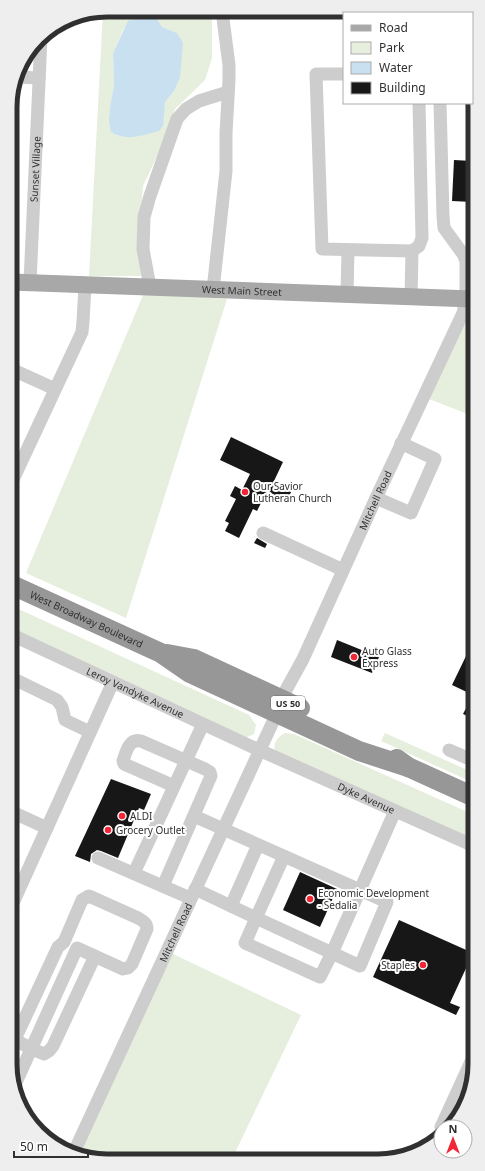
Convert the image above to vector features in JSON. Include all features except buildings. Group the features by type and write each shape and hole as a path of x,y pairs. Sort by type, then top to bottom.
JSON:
{"highway":[{"name":"West Broadway Boulevard","path":"17,586 161,653 190,673 279,706 358,751 408,767 468,794"}],"main road":[{"name":"West Main Street","path":"17,282 468,299"}],"street":[{"path":"213,290 226,170 229,65 223,17"},
{"name":"Sunset Village","path":"30,283 41,46"},
{"path":"343,74 316,74 322,249 412,251 419,246 422,238 419,104"},
{"path":"22,77 39,78"},
{"path":"150,287 143,249 144,217 177,119 186,109 199,101 228,92"},
{"name":"Mitchell Road","path":"440,104 444,228 464,254 468,286"},
{"path":"347,295 348,250"},
{"path":"411,297 412,251"},
{"path":"17,471 82,332 85,285"},
{"name":"Mitchell Road","path":"76,1148 279,706 303,659 401,443 468,301"},
{"path":"17,372 55,389"},
{"path":"376,498 411,513 435,459 401,443"},
{"path":"263,533 343,570"},
{"name":"Leroy Vandyke Avenue","path":"17,637 259,750"},
{"path":"17,680 57,700 62,707 65,720 90,732"},
{"path":"17,894 113,682"},
{"path":"134,873 203,724"},
{"path":"163,886 211,776 210,772 205,769 136,740 129,745 123,761 124,764 174,786"},
{"name":"Dyke Avenue","path":"259,750 468,843"},
{"path":"449,750 468,758"},
{"path":"284,856 246,943 320,977 395,811"},
{"path":"17,814 46,828"},
{"path":"98,858 163,886 231,906 360,966 387,902 194,816"},
{"path":"231,906 258,844"},
{"path":"17,1035 58,947 64,942 82,900 89,896 138,918 147,926 135,957 128,968 123,969 64,942"},
{"path":"18,1075 32,1048 77,948"},
{"path":"17,1040 44,1054 49,1051 53,1046 95,956"},
{"path":"445,1119 468,1068"}],"green space":[{"path":"103,17 212,17 212,58 205,80 175,109 161,148 143,186 139,241 141,276 89,276","holes":["162,27 177,33 174,91 165,102 163,112 131,137 118,136 111,132 111,101 114,86 113,53 124,28"]},
{"path":"144,293 227,299 126,618 26,573"},
{"path":"468,320 468,414 429,399"},
{"path":"17,608 249,715 256,725 254,734 245,738 17,635"},
{"path":"285,733 294,734 468,812 468,841 275,752 276,741"},
{"path":"385,733 468,770 468,780 381,741"},
{"path":"171,953 301,1015 234,1154 101,1154 81,1150"}],"water":[{"path":"141,17 156,18 162,27 177,33 183,43 180,77 174,91 165,102 163,126 159,131 135,137 123,137 111,132 109,120 114,86 113,53 128,21"}],"place":[{"name":"Our Savior Lutheran Church","path":"245,492"},
{"name":"Auto Glass Express","path":"354,657"},
{"name":"ALDI","path":"122,816"},
{"name":"Grocery Outlet","path":"108,830"},
{"name":"Economic Development - Sedalia","path":"310,899"},
{"name":"Staples","path":"423,965"}]}
